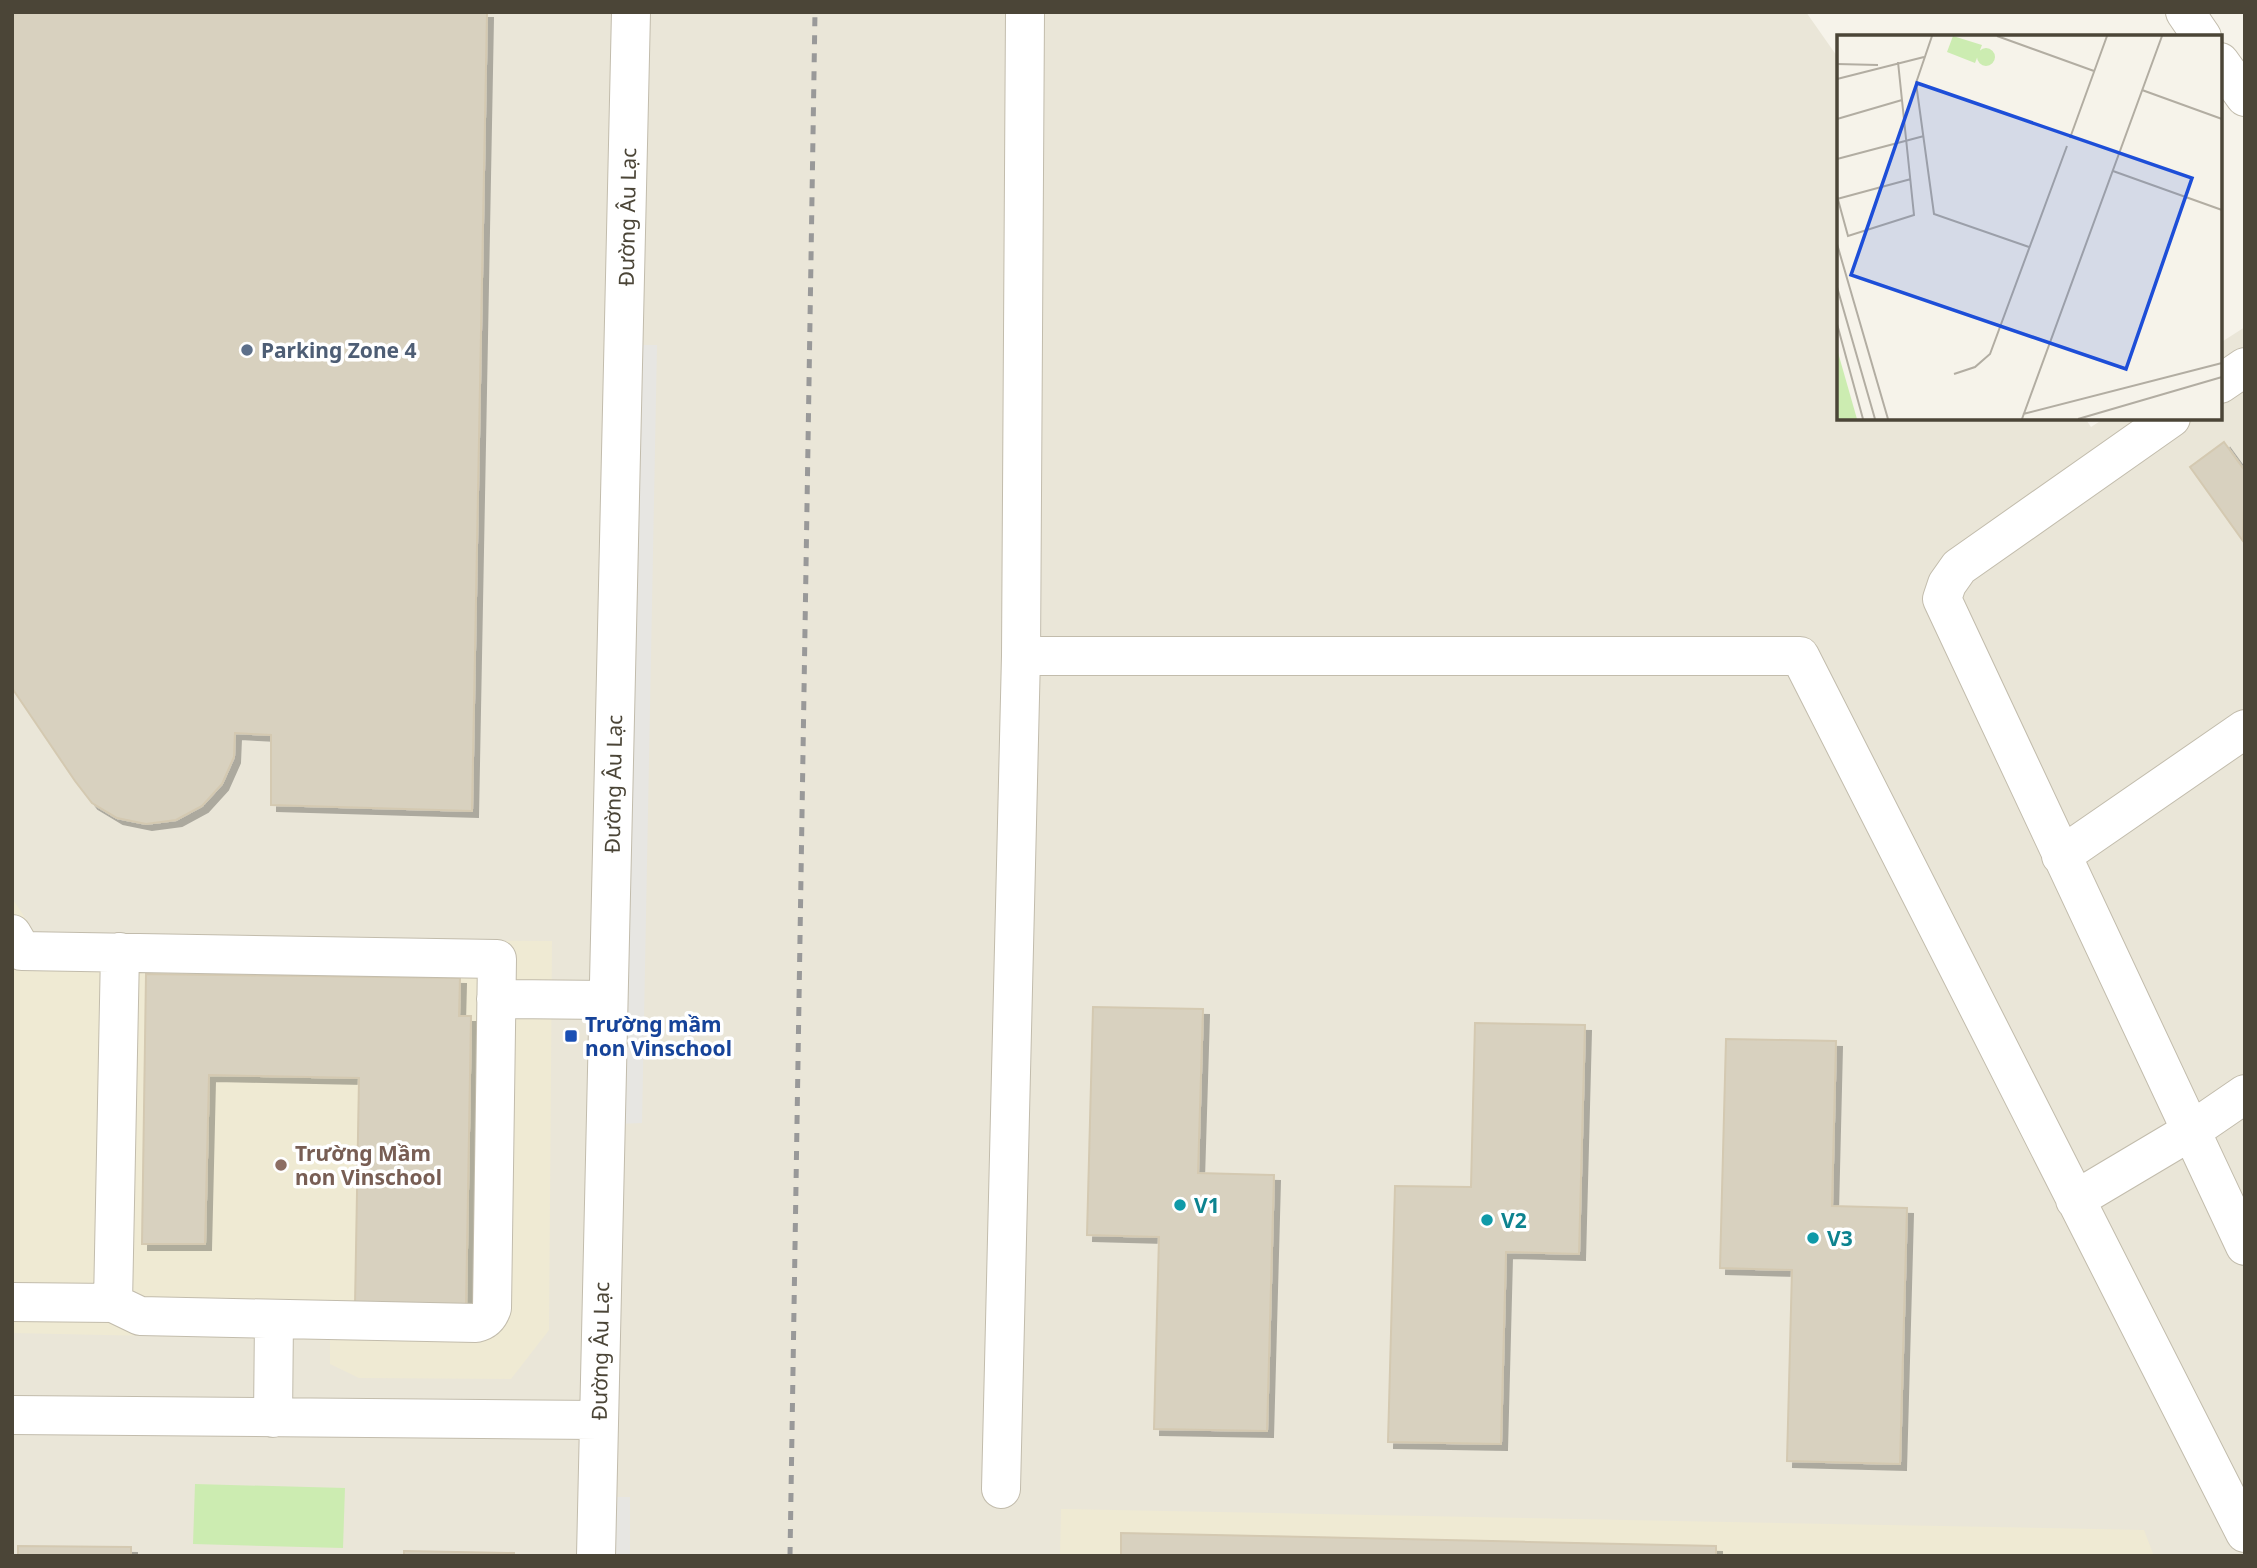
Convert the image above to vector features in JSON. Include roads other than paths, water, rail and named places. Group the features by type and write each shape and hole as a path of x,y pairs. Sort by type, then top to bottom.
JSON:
{"street":[{"name":"Đường Âu Lạc","path":"596,1556 631,12"},
{"path":"1001,1489 1021,656 1025,12"},
{"path":"2185,12 2201,35"},
{"path":"2222,65 2245,97"},
{"path":"2222,383 2245,366"},
{"path":"2168,420 1959,567 1947,584 1942,599 2245,1245"},
{"path":"1021,656 1800,656 2245,1533"},
{"path":"2061,856 2245,729"},
{"path":"12,934 22,951 497,960 492,1308 484,1321 476,1323 140,1316 113,1303 12,1302"},
{"path":"113,1303 120,952"},
{"path":"496,999 608,1000"},
{"path":"2075,1200 2191,1131 2245,1094"},
{"path":"273,1418 274,1319"},
{"path":"12,1415 598,1420"}],"railway":[{"path":"790,1556 815,12"}],"place":[{"name":"Parking Zone 4","path":"247,350"},
{"name":"Trường mầm non Vinschool","path":"571,1036"},
{"name":"Trường Mầm non Vinschool","path":"281,1165"},
{"name":"V1","path":"1180,1205"},
{"name":"V2","path":"1487,1220"},
{"name":"V3","path":"1813,1238"}]}
